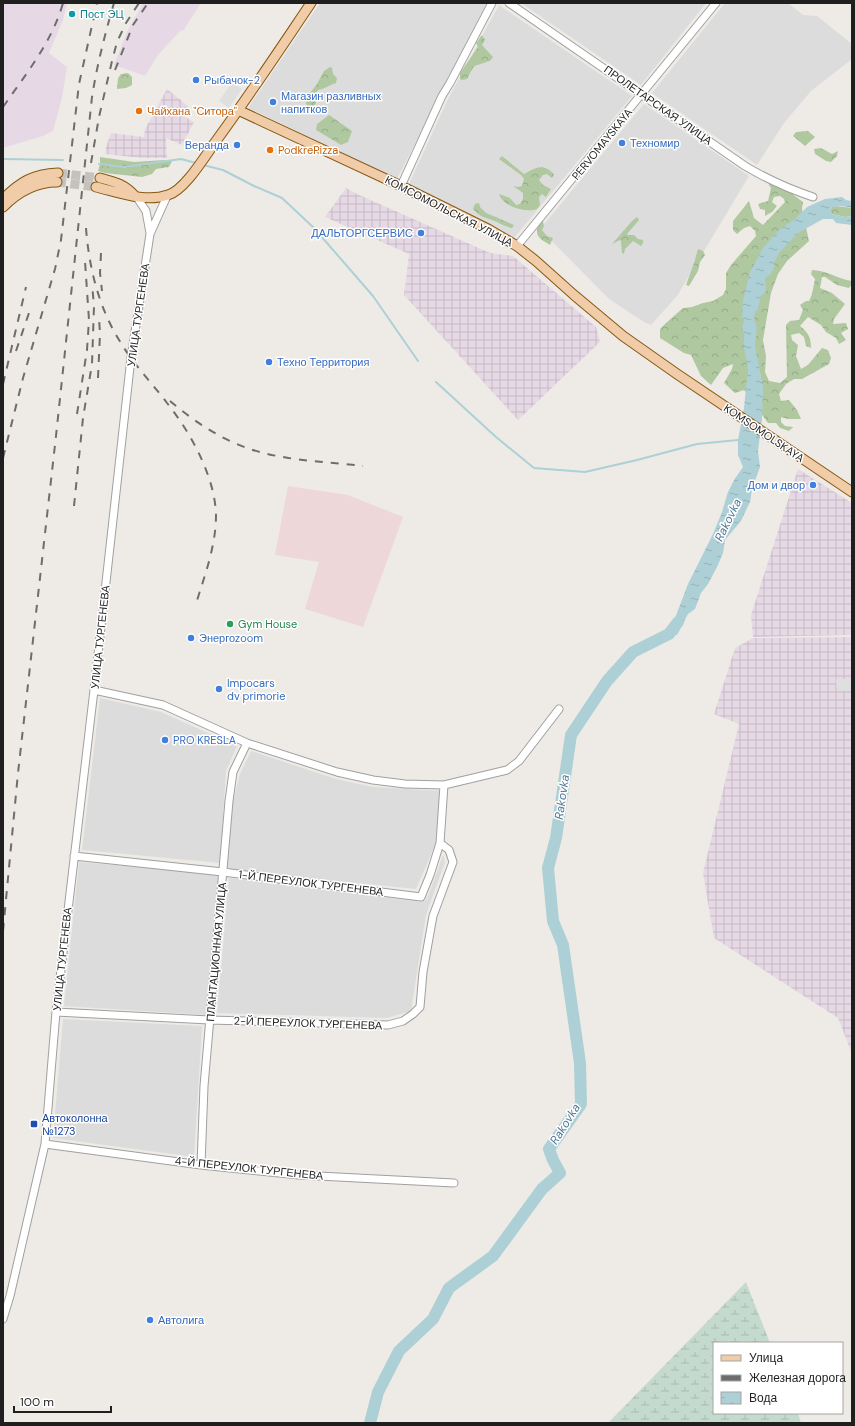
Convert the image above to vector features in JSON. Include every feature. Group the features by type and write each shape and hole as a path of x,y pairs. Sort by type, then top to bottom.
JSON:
{"main road":[{"path":"98,182 136,196 151,198 167,196 179,188 202,161 312,3"},
{"name":"КОМСОМОЛЬСКАЯ УЛИЦА","path":"238,110 401,186 488,229 517,246 623,336 677,374"},
{"path":"3,199 13,189 36,176 58,177 48,182 29,187 18,193 3,207"},
{"name":"KOMSOMOLSKAYA","path":"677,374 852,492"}],"street":[{"path":"401,186 442,96 492,3"},
{"name":"ПРОЛЕТАРСКАЯ УЛИЦА","path":"508,3 759,174 813,197"},
{"name":"PERVOMAYSKAYA","path":"517,246 716,3"},
{"path":"136,196 146,211 150,234"},
{"name":"УЛИЦА ТУРГЕНЕВА","path":"3,1319 10,1296 45,1144 56,1012 94,690 126,394 150,234 167,196"},
{"path":"94,690 163,705 247,743 337,772 373,780 406,784 444,785 506,770 519,761 560,709"},
{"name":"ПЛАНТАЦИОННАЯ УЛИЦА","path":"201,1165 204,1086 209,1020 229,801 233,772 247,743"},
{"path":"440,843 444,785"},
{"name":"1-Й ПЕРЕУЛОК ТУРГЕНЕВА","path":"74,856 223,872 421,897 440,843"},
{"name":"2-Й ПЕРЕУЛОК ТУРГЕНЕВА","path":"56,1012 209,1020 388,1025 403,1020 413,1014 420,1007 423,972 433,916 453,862 449,850 440,843"},
{"name":"4-Й ПЕРЕУЛОК ТУРГЕНЕВА","path":"45,1144 201,1165 299,1175 454,1183"}],"shaded area":[{"path":"3,3 67,3 63,20 49,53 67,67 62,98 53,131 43,136 3,148"},
{"path":"143,3 201,3 183,31 181,30 158,55 145,76 114,65 127,32"},
{"path":"320,3 487,3 397,179 248,108"},
{"path":"521,3 706,3 641,85"},
{"path":"725,3 788,3 803,15 817,16 852,44 852,59 811,91 784,123 757,165 652,93"},
{"path":"499,5 632,96 514,238 409,184 448,99"},
{"path":"232,82 242,89 229,108 219,101"},
{"path":"167,89 188,106 182,115 194,122 182,145 166,138 167,158 143,158 105,154 111,133 144,137 145,129"},
{"path":"644,104 749,176 677,296 651,325 609,299 540,229"},
{"path":"346,188 490,253 513,256 596,327 600,342 518,420 404,295 409,254 325,217"},
{"path":"798,469 852,503 852,630 850,635 753,637 751,615"},
{"path":"288,486 348,495 403,517 363,627 305,609 319,562 275,555"},
{"path":"852,637 852,1054 838,1018 714,938 703,873 739,724 714,714 735,648 753,638"},
{"path":"836,679 852,679 852,691 837,691"},
{"path":"100,698 161,712 237,746 226,771 220,863 82,850"},
{"path":"251,751 336,779 373,787 442,791 436,843 416,889 226,870 233,801 240,774"},
{"path":"443,855 445,862 426,915 411,1011 387,1018 217,1013 229,878 422,902 427,899"},
{"path":"79,862 219,874 207,1015 64,1006"},
{"path":"63,1019 202,1026 194,1157 53,1138"}],"green space":[{"path":"482,35 485,40 482,45 493,57 490,61 474,66 467,79 462,80 460,79 460,73 478,47 476,43"},
{"path":"330,67 332,68 333,74 337,78 336,83 318,90 314,96 316,104 311,107 307,106 307,97 317,84 324,71"},
{"path":"128,73 132,77 132,85 126,88 117,89 118,78 121,74"},
{"path":"329,115 352,131 348,142 341,145 316,130 317,124"},
{"path":"808,131 815,137 805,146 793,136 796,132"},
{"path":"821,148 832,154 838,151 837,156 831,162 826,161 815,154 814,149"},
{"path":"502,156 524,174 536,168 543,167 554,174 552,178 547,174 543,175 539,180 543,185 551,189 546,197 542,194 539,197 540,205 537,209 527,210 515,208 501,199 499,194 510,198 516,205 520,204 523,199 523,193 513,186 522,186 524,179 521,175 499,159"},
{"path":"100,157 134,162 164,160 172,161 169,167 156,169 152,174 142,177 98,171"},
{"path":"769,183 784,188 803,202 802,209 809,241 787,261 778,274 771,293 763,340 766,356 765,372 769,381 780,383 787,377 786,325 790,321 799,320 803,310 800,305 806,301 809,301 815,279 811,274 812,270 822,271 852,281 849,288 837,285 825,277 822,277 820,288 832,293 845,304 834,319 833,324 846,323 848,329 841,333 846,340 839,344 836,338 826,332 821,325 808,317 800,326 809,336 811,348 806,346 804,337 799,333 791,335 792,340 798,345 796,356 801,369 808,365 822,348 828,350 831,358 829,364 802,379 794,379 786,384 779,394 781,401 789,400 797,410 801,419 788,419 781,417 781,422 785,426 793,427 789,431 780,428 776,423 768,423 744,390 735,393 724,383 732,369 733,364 723,368 711,385 701,376 691,355 684,353 660,338 660,329 683,308 713,301 723,295 726,289 726,273 756,236 755,231 750,226 744,228 737,234 733,230 733,221 749,201 754,218 763,225 785,202 780,196 774,197 772,202 777,206 772,212 765,216 765,210 760,209 758,204 768,201 771,188"},
{"path":"479,203 480,207 486,213 514,225 512,228 479,215 473,209 475,204"},
{"path":"832,207 852,208 852,216 845,217 832,214 830,211"},
{"path":"637,217 639,220 627,234 634,235 638,239 643,240 643,243 641,246 633,241 625,249 624,254 622,253 620,240 612,244"},
{"path":"543,221 544,226 542,230 547,236 553,238 550,245 537,234 540,222"},
{"path":"698,249 703,251 705,255 700,262 698,271 689,286 686,285"},
{"path":"746,1282 770,1342 713,1342 713,1414 798,1414 801,1423 608,1423"}],"water":[{"path":"842,197 846,200 852,201 852,208 841,206 832,207 830,211 832,214 845,217 852,216 852,225 836,223 833,219 823,219 798,233 779,253 771,274 765,278 766,291 759,298 760,301 757,311 755,312 754,321 757,325 755,346 763,386 762,420 758,451 760,467 752,489 750,502 741,521 725,540 723,553 717,567 708,584 701,593 695,609 688,614 677,635 669,634 688,584 713,534 728,492 743,467 738,455 738,440 744,408 748,369 744,347 742,327 744,322 742,316 743,301 750,272 763,248 778,231 795,219 807,207 825,199"}],"waterway":[{"path":"3,159 63,160"},
{"path":"99,164 124,167 181,159 196,163"},
{"path":"203,165 223,170 282,198 314,228 373,296 418,361"},
{"path":"436,382 496,437 534,468 585,472 697,444 738,440"},
{"name":"Rakovka","path":"370,1423 378,1392 399,1351 433,1319 449,1288 493,1256 542,1189 560,1173 549,1149 581,1104 580,1063 563,945 553,921 548,868 556,838 571,735 607,681 633,652 669,634 678,622"}],"tunnel":[{"path":"58,173 100,178"},
{"path":"57,182 96,187"}],"railway":[{"path":"3,107 38,57 52,31 63,3"},
{"path":"3,458 23,378 55,269 61,240 79,84 97,3"},
{"path":"3,931 18,773 92,97 96,73 114,3"},
{"path":"91,163 99,117 117,42 126,23 139,3"},
{"path":"115,70 133,25 148,3"},
{"path":"86,228 87,243 96,288 113,330 137,366 185,428 200,456 211,486 215,501 216,515 214,539 209,562 195,607"},
{"path":"101,253 100,273 102,291"},
{"path":"77,414 87,350 89,320 85,261"},
{"path":"74,506 83,418 92,364 94,306 92,284"},
{"path":"3,384 26,287"},
{"path":"16,351 31,307"},
{"path":"98,378 100,334 99,318"},
{"path":"170,401 190,417 223,438 247,448 272,455 311,461 363,466"}],"place":[{"name":"Пост ЭЦ","path":"72,14"},
{"name":"Рыбачок-2","path":"196,80"},
{"name":"Магазин разливных напитков","path":"273,102"},
{"name":"Чайхана \"Ситора\"","path":"139,111"},
{"name":"Техномир","path":"622,143"},
{"name":"Веранда","path":"237,145"},
{"name":"PodkrePizza","path":"270,150"},
{"name":"ДАЛЬТОРГСЕРВИС","path":"421,233"},
{"name":"Техно Территория","path":"269,362"},
{"name":"Дом и двор","path":"813,485"},
{"name":"Gym House","path":"230,624"},
{"name":"Энергоzoom","path":"191,638"},
{"name":"Impocars dv primorie","path":"219,689"},
{"name":"PRO KRESLA","path":"165,740"},
{"name":"Автоколонна №1273","path":"34,1124"},
{"name":"Автолига","path":"150,1320"}]}
